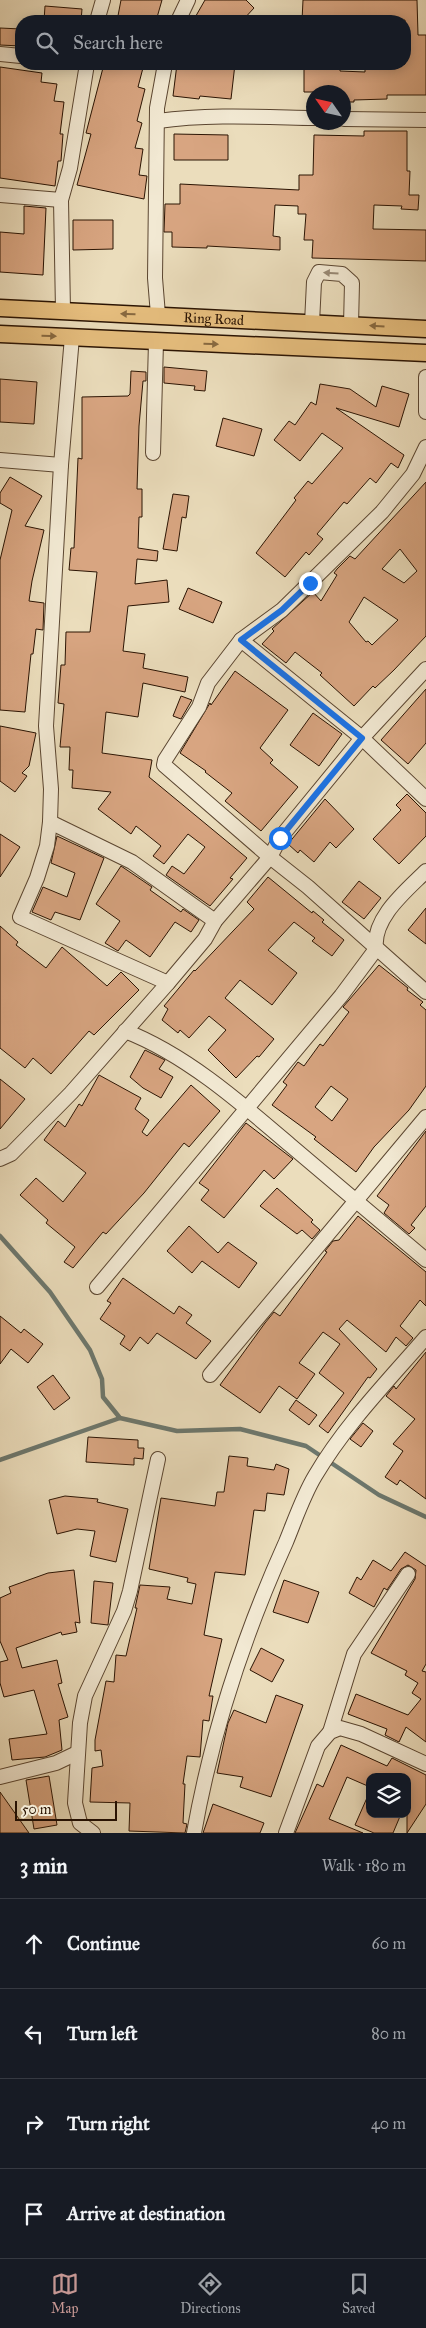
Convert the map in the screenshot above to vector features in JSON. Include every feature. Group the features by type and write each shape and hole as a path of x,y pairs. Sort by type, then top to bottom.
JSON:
{"main road":[{"name":"Ring Road","path":"0,308 426,329"},
{"name":"Ring Road","path":"0,334 426,353"}],"street":[{"path":"99,15 103,0"},
{"path":"181,15 188,0"},
{"path":"0,54 15,55"},
{"path":"63,311 61,200 70,168 86,70"},
{"path":"158,315 155,246 157,108 164,70"},
{"path":"158,121 228,116 306,118"},
{"path":"351,119 426,120"},
{"path":"0,195 61,200"},
{"path":"312,323 314,282 320,272 342,274 352,283 351,325"},
{"path":"72,337 61,465 46,726 51,789 50,822 47,846 37,878 20,917 168,983"},
{"path":"153,453 156,342"},
{"path":"426,377 426,412"},
{"path":"426,447 413,474 382,512 282,610 241,640 208,683 199,707 164,765 270,857 308,887 426,992"},
{"path":"0,460 61,465"},
{"path":"241,640 362,738 426,800"},
{"path":"0,1159 11,1154 71,1093 168,983 204,939 215,921 270,857 280,838 362,738 426,669"},
{"path":"50,822 132,862 215,921"},
{"path":"97,1287 302,1045 376,949 375,941 379,924 426,872"},
{"path":"125,1031 146,1039 174,1056 247,1108 426,1260"},
{"path":"210,1375 426,1117"},
{"path":"194,1833 202,1788 231,1680 264,1591 314,1477 356,1417 426,1337"},
{"path":"92,1833 80,1823 76,1813 77,1753 85,1696 124,1611 158,1459"},
{"path":"286,1833 318,1746 330,1732 354,1654 408,1574"},
{"path":"330,1732 340,1728 360,1734 426,1764"},
{"path":"0,1777 56,1763 77,1753"},
{"path":"56,1763 76,1780"}],"building":[{"path":"121,0 162,0 158,15 118,15"},
{"path":"205,0 246,0 254,8 248,15 196,15"},
{"path":"303,0 417,0 418,35 426,35 426,95 387,95 387,99 354,100 354,102 351,102 351,85 306,85 306,92 304,92 304,70 365,72 365,70 411,70 411,15 302,15"},
{"path":"45,6 82,9 82,15 44,15"},
{"path":"0,28 15,29 15,46 0,45"},
{"path":"0,67 42,73 41,82 57,84 54,101 64,102 60,134 63,134 61,161 58,161 55,186 0,178"},
{"path":"102,70 142,70 138,87 145,89 137,121 142,123 135,148 143,149 139,175 147,176 144,199 77,185 91,134 86,133"},
{"path":"176,70 234,70 231,99 200,96 199,99 173,96"},
{"path":"364,131 407,131 407,171 410,171 409,195 419,195 418,210 401,209 402,206 374,205 373,229 426,230 426,261 312,258 313,240 304,240 306,214 298,214 298,206 275,205 273,236 280,237 280,250 207,246 207,248 172,247 172,232 164,232 165,204 180,204 180,184 299,190 299,175 313,175 314,135 364,136"},
{"path":"174,134 228,135 228,160 174,160"},
{"path":"24,206 46,208 43,275 0,272 0,232 24,234"},
{"path":"73,220 113,220 113,249 73,250"},
{"path":"164,367 207,371 205,391 194,390 195,386 164,383"},
{"path":"131,371 146,372 146,381 143,381 139,426 137,489 142,489 142,517 139,517 138,548 158,551 157,561 137,559 135,584 167,580 169,602 128,606 123,651 145,654 143,668 188,677 185,692 143,683 138,717 106,712 102,753 152,760 149,777 247,858 230,878 233,879 210,906 166,875 172,866 184,874 205,847 188,834 164,864 153,856 161,846 136,826 131,834 98,809 111,792 72,788 73,770 69,770 70,747 60,747 64,704 58,703 61,665 65,665 66,632 90,632 97,572 69,570 71,548 74,548 78,458 82,459 82,397 128,396 130,394"},
{"path":"0,379 37,382 34,424 0,422"},
{"path":"320,384 350,389 376,407 382,386 409,394 399,427 336,408 404,455 398,468 391,463 376,483 370,478 347,504 344,502 317,534 323,539 309,555 306,552 285,577 256,553 308,481 312,484 343,448 322,433 300,461 274,440 289,421 295,425 311,402 316,405"},
{"path":"223,418 262,429 254,456 216,446"},
{"path":"10,477 42,496 25,526 44,530 29,601 44,603 43,630 36,629 33,654 31,654 25,712 0,710 0,560 12,510 0,503 0,493"},
{"path":"426,482 426,636 394,670 375,688 373,686 354,706 320,675 322,673 295,652 286,663 262,644 274,631 272,629 313,592 321,601 337,575 334,573 337,569 350,556 355,559","holes":["400,549 417,571 404,583 382,569","364,597 398,620 372,645 368,641 366,642 349,622"]},
{"path":"173,494 189,496 186,518 182,517 177,551 163,549"},
{"path":"188,588 222,602 213,623 179,609"},
{"path":"235,671 288,710 260,748 273,760 270,763 298,787 261,831 225,801 232,793 206,771 180,753 210,703 211,705"},
{"path":"426,689 426,743 408,764 381,740"},
{"path":"181,696 192,700 181,719 173,716"},
{"path":"313,713 342,734 319,766 290,745"},
{"path":"0,726 36,733 29,766 22,773 27,776 15,792 0,781"},
{"path":"407,794 426,813 426,836 399,864 373,839 401,810 396,805"},
{"path":"325,799 354,829 336,848 330,842 314,862 300,850 298,853 288,844"},
{"path":"0,834 20,847 0,877"},
{"path":"57,836 104,858 80,920 55,912 51,920 32,912 43,887 67,897 75,873 51,863"},
{"path":"121,866 152,887 150,890 181,912 183,909 199,920 191,932 175,922 150,957 126,940 118,951 105,943 120,921 96,904"},
{"path":"268,877 312,913 313,911 324,920 322,922 344,940 332,956 312,941 315,938 294,922 268,950 297,973 272,1005 240,980 225,998 274,1039 259,1057 257,1056 236,1078 208,1050 226,1030 209,1016 189,1038 180,1030 178,1033 162,1020 168,1009 164,1006 194,970 254,909 247,902"},
{"path":"359,881 381,898 364,919 342,902"},
{"path":"426,908 426,944 408,930"},
{"path":"0,926 18,942 16,945 46,968 62,947 107,986 121,972 139,990 94,1035 89,1031 51,1074 33,1058 25,1068 0,1048"},
{"path":"379,965 423,1002 420,1005 426,1010 426,1086 409,1110 374,1147 356,1172 314,1139 316,1137 272,1105 287,1085 283,1082 298,1062 304,1066 320,1044 323,1046 349,1012 343,1007","holes":["331,1086 348,1099 332,1121 315,1107"]},
{"path":"145,1050 165,1060 159,1069 173,1077 161,1098 143,1088 130,1077"},
{"path":"99,1075 141,1098 135,1109 149,1120 142,1132 147,1136 191,1085 220,1111 189,1147 184,1143 144,1193 106,1234 103,1232 73,1268 64,1262 75,1247 46,1223 48,1220 20,1195 36,1178 63,1202 86,1173 44,1140 58,1121 65,1127 79,1104 82,1106"},
{"path":"0,1079 25,1099 0,1129"},
{"path":"246,1123 293,1159 274,1179 264,1170 224,1218 201,1200 209,1190 199,1183"},
{"path":"426,1131 426,1206 411,1225 415,1228 409,1234 384,1213 389,1205 377,1196"},
{"path":"277,1188 313,1220 311,1222 320,1230 312,1239 302,1230 297,1234 260,1206"},
{"path":"358,1216 426,1272 426,1306 420,1300 400,1326 413,1338 406,1346 396,1337 386,1352 347,1320 339,1329 377,1369 370,1378 368,1377 328,1433 319,1426 344,1393 319,1373 340,1344 323,1332 299,1363 315,1374 297,1399 279,1386 260,1413 220,1385 265,1323 274,1312 280,1316 327,1252 325,1251 333,1241 339,1240"},
{"path":"189,1226 218,1253 228,1242 257,1263 239,1288 202,1261 192,1273 167,1251"},
{"path":"123,1278 174,1314 179,1306 192,1315 186,1323 211,1341 196,1359 157,1333 148,1344 140,1337 130,1351 120,1344 125,1336 100,1319 111,1303 107,1301"},
{"path":"0,1316 21,1333 24,1329 43,1344 28,1363 11,1349 0,1364"},
{"path":"426,1352 426,1499 400,1480 397,1485 385,1477 403,1451 393,1444 415,1419 386,1396 394,1386 396,1389"},
{"path":"53,1375 70,1398 54,1410 37,1387"},
{"path":"296,1400 317,1415 309,1425 289,1410"},
{"path":"363,1423 373,1431 361,1447 350,1439"},
{"path":"88,1437 138,1440 138,1448 144,1448 143,1459 134,1458 134,1465 86,1462"},
{"path":"229,1456 248,1458 247,1466 274,1470 276,1464 289,1469 284,1495 267,1493 265,1511 254,1510 245,1575 215,1572 204,1635 222,1639 209,1696 213,1696 209,1721 203,1720 200,1757 187,1756 183,1784 185,1784 183,1823 187,1824 185,1833 129,1831 130,1803 90,1802 92,1768 103,1766 101,1750 95,1751 95,1740 106,1681 114,1682 116,1655 126,1656 137,1608 135,1608 140,1585 170,1587 167,1599 192,1604 196,1584 187,1582 188,1578 149,1569 161,1498 215,1506 217,1492 224,1492"},
{"path":"65,1496 98,1499 97,1502 128,1509 116,1562 90,1556 95,1531 77,1529 57,1534 49,1500"},
{"path":"405,1552 426,1566 426,1664 422,1671 426,1672 426,1742 406,1727 399,1742 385,1735 387,1729 348,1714 356,1694 408,1715 421,1699 412,1693 418,1683 405,1675 407,1671 371,1653 415,1579 416,1570 408,1565 401,1569 387,1590 384,1588 374,1607 349,1593 357,1577 361,1580 373,1560 391,1571"},
{"path":"74,1570 80,1623 75,1622 77,1632 62,1635 61,1632 16,1648 22,1668 57,1660 62,1683 58,1684 68,1717 59,1720 62,1750 45,1757 12,1760 9,1739 47,1734 34,1690 4,1697 0,1683 0,1662 8,1660 0,1641 0,1598 11,1593 9,1587 48,1573"},
{"path":"284,1580 319,1592 308,1623 273,1612"},
{"path":"94,1581 113,1583 108,1625 91,1623"},
{"path":"261,1648 284,1660 272,1682 250,1670"},
{"path":"276,1695 303,1705 271,1797 240,1787 243,1777 217,1773 228,1723 234,1710 266,1723"},
{"path":"341,1745 387,1766 392,1758 426,1775 426,1804 407,1833 407,1818 411,1818 411,1773 366,1773 366,1785 347,1777 329,1819 363,1833 295,1833 317,1784 323,1787"},
{"path":"49,1776 57,1825 34,1829 26,1780"},
{"path":"0,1792 29,1833 0,1833"},
{"path":"366,1800 366,1818 399,1818 393,1833 374,1833 355,1825"},
{"path":"213,1804 264,1823 260,1833 203,1833"}],"waterway":[{"path":"0,1236 50,1292 90,1350 102,1379 103,1397 120,1418 177,1431 240,1429 306,1446 379,1495 426,1517"},
{"path":"0,1460 120,1418"}],"route":[{"path":"280,838 362,738 241,640 282,610 310,583"}]}
